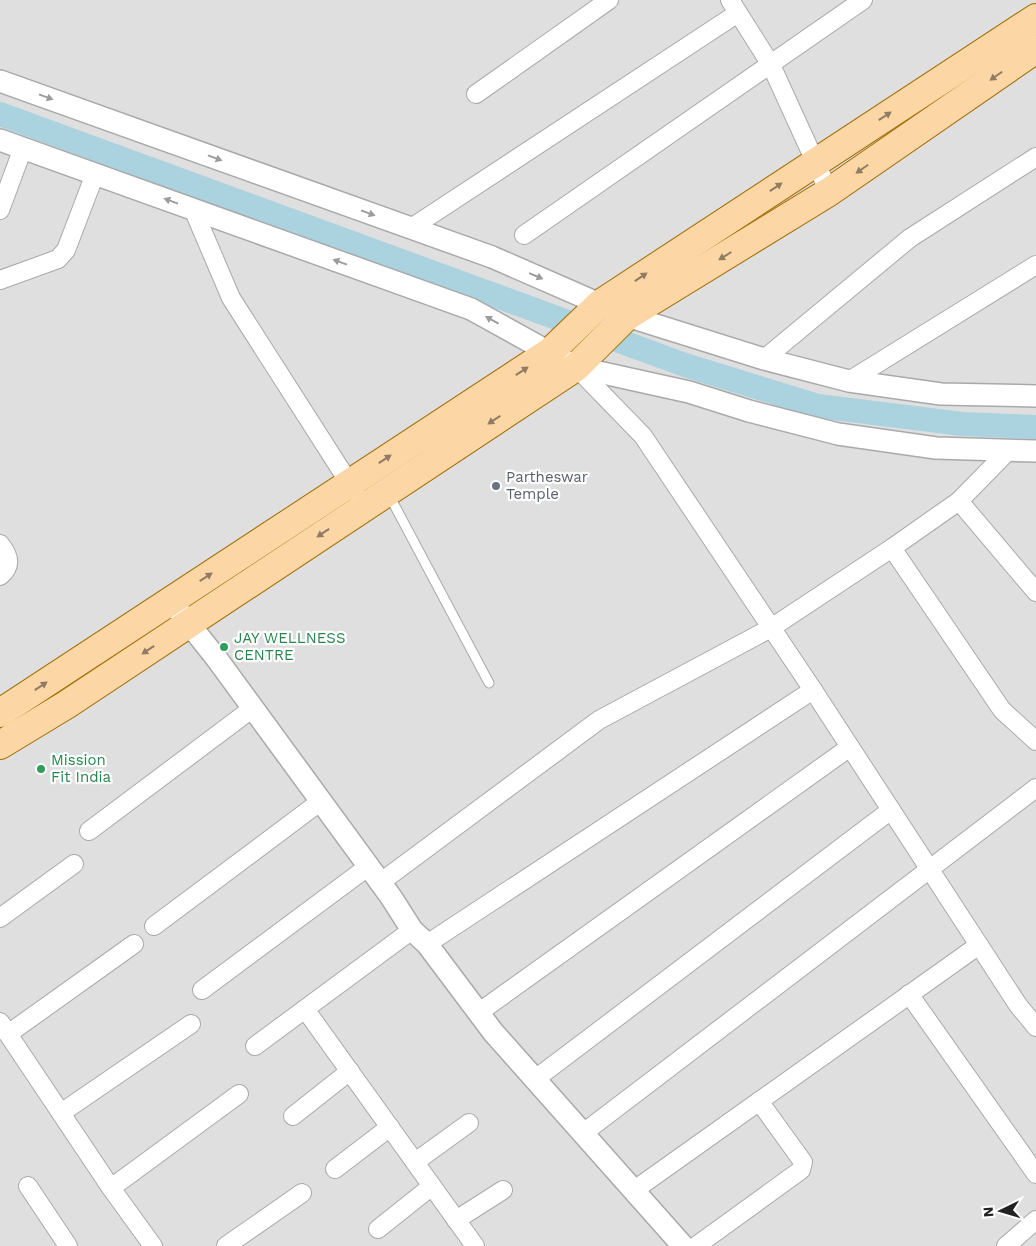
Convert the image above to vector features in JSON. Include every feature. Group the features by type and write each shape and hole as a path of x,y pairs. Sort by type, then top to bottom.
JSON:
{"main road":[{"path":"0,713 558,344 600,304 815,161 1036,18"},
{"path":"0,745 188,623 584,360 627,316 829,192 1036,49"}],"street":[{"path":"476,94 609,0"},
{"path":"524,235 863,0"},
{"path":"411,228 734,7 771,65 829,192"},
{"path":"0,81 492,257 627,316 764,358 848,380 941,394 1036,396"},
{"path":"0,140 471,309 558,344 584,360 749,411 838,434 936,448 1036,451"},
{"path":"0,210 23,148"},
{"path":"764,358 910,238 1036,157"},
{"path":"0,280 58,259 66,250 95,174"},
{"path":"193,209 231,298 364,506"},
{"path":"848,380 1036,264"},
{"path":"584,360 643,436 813,690 978,945 1018,1005 1036,1027"},
{"path":"202,990 375,874 598,720 771,628 892,548 959,501 1009,450"},
{"path":"959,501 1036,592"},
{"path":"0,544 7,553 9,562 6,571 0,576"},
{"path":"892,548 1002,710 1036,741"},
{"path":"170,600 253,708 420,937 478,1013 534,1080 685,1246 801,1170 803,1162 759,1101"},
{"path":"255,1046 305,1009 813,690"},
{"path":"89,830 253,708"},
{"path":"478,1013 850,747"},
{"path":"582,1134 1036,788"},
{"path":"154,926 321,801"},
{"path":"534,1080 891,810"},
{"path":"0,918 74,864"},
{"path":"134,944 4,1028 152,1246"},
{"path":"633,1191 978,945"},
{"path":"909,994 1036,1174"},
{"path":"305,1009 456,1220 470,1244"},
{"path":"61,1113 191,1024"},
{"path":"293,1116 350,1071"},
{"path":"111,1188 239,1094"},
{"path":"415,1162 469,1123"},
{"path":"335,1169 390,1127"},
{"path":"28,1186 68,1246"},
{"path":"378,1229 432,1186"},
{"path":"456,1220 503,1190"},
{"path":"226,1246 302,1193"},
{"path":"1006,1246 1036,1220"}],"lane":[{"path":"386,491 488,683"}],"shaded area":[{"path":"0,0 1036,0 1036,1246 0,1246"}],"waterway":[{"path":"0,114 685,365 818,406 962,424 1036,427"}],"place":[{"name":"Partheswar Temple","path":"496,486"},
{"name":"JAY WELLNESS CENTRE","path":"224,647"},
{"name":"Mission Fit India","path":"41,769"}]}
